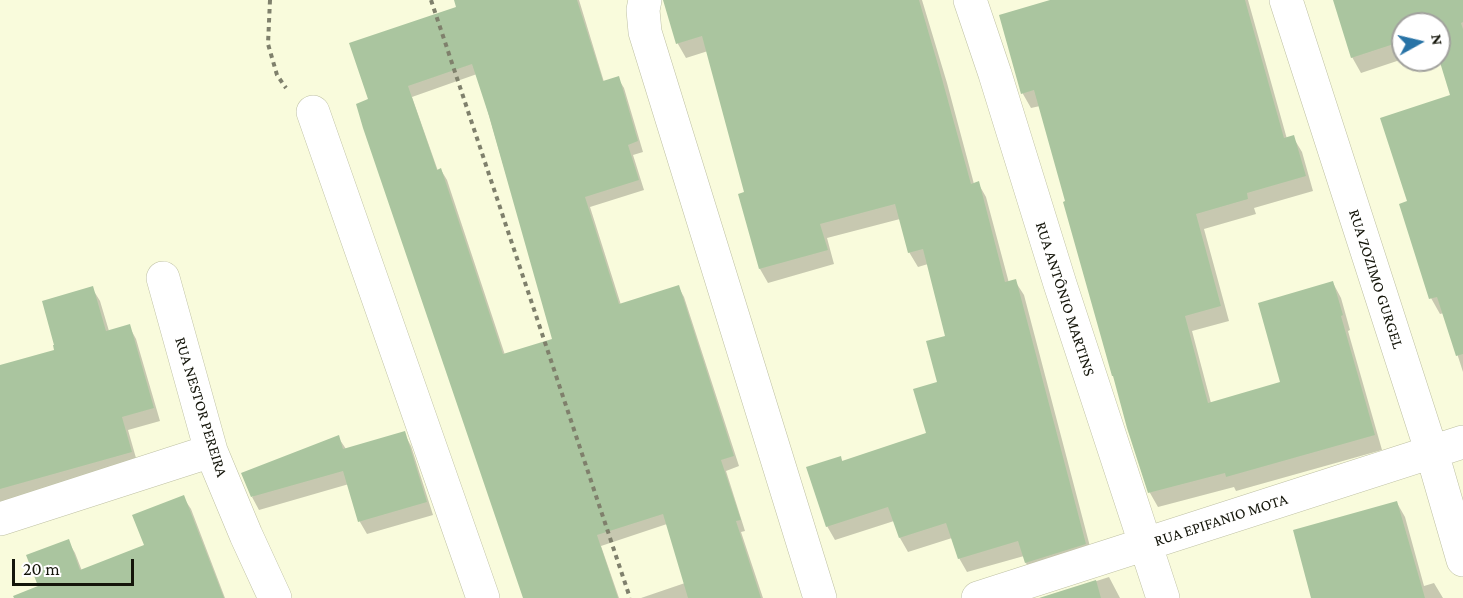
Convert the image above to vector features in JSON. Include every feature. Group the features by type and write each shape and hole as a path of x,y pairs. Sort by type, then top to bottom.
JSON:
{"street":[{"path":"645,0 643,10 645,32 820,598"},
{"name":"RUA ANTÔNIO MARTINS","path":"970,0 1163,598"},
{"name":"RUA ZOZIMO GURGEL","path":"1286,0 1432,453 1463,560"},
{"path":"313,112 483,598"},
{"name":"RUA NESTOR PEREIRA","path":"163,278 211,451 275,598"},
{"name":"RUA EPIFANIO MOTA","path":"978,598 1463,442"},
{"path":"0,519 211,451"}],"path":[{"path":"270,0 268,44 277,75 294,101 313,112"},
{"path":"431,0 630,598"}],"building":[{"path":"454,0 577,0 603,81 619,76 638,141 628,145 639,180 585,197 619,304 679,285 734,456 721,460 741,520 736,521 761,598 688,598 663,514 597,535 618,598 523,598 363,128 356,104 368,99 349,43 456,7","holes":["472,64 552,339 503,354 441,168 437,170 408,86"]},
{"path":"663,0 919,0 971,184 979,181 1005,282 1016,279 1086,544 1025,563 1018,541 958,559 946,523 899,538 888,507 826,527 806,467 841,456 842,461 926,433 913,389 937,382 926,341 945,336 923,249 908,253 895,204 820,224 828,250 759,269 738,194 744,192 702,36 676,44"},
{"path":"1050,0 1245,0 1284,138 1294,135 1306,176 1247,193 1248,199 1196,214 1221,306 1185,316 1208,403 1280,382 1258,303 1333,281 1375,435 1226,477 1225,473 1148,493 1112,376 1034,90 1021,94 999,15"},
{"path":"1333,0 1463,0 1463,22 1461,23 1463,29 1463,354 1456,356 1437,297 1429,299 1399,204 1407,201 1380,118 1450,95 1443,72 1451,72 1451,12 1391,12 1391,45 1351,58"},
{"path":"93,286 106,331 130,324 154,408 122,417 132,452 0,489 0,365 54,350 42,301"},
{"path":"405,431 427,502 358,522 343,471 251,497 241,473 339,435 343,449"},
{"path":"184,495 224,598 14,598 13,596 38,586 26,555 69,539 80,570 144,545 132,515"},
{"path":"1397,501 1425,598 1311,598 1293,530"},
{"path":"1096,580 1101,598 1039,598"}]}
